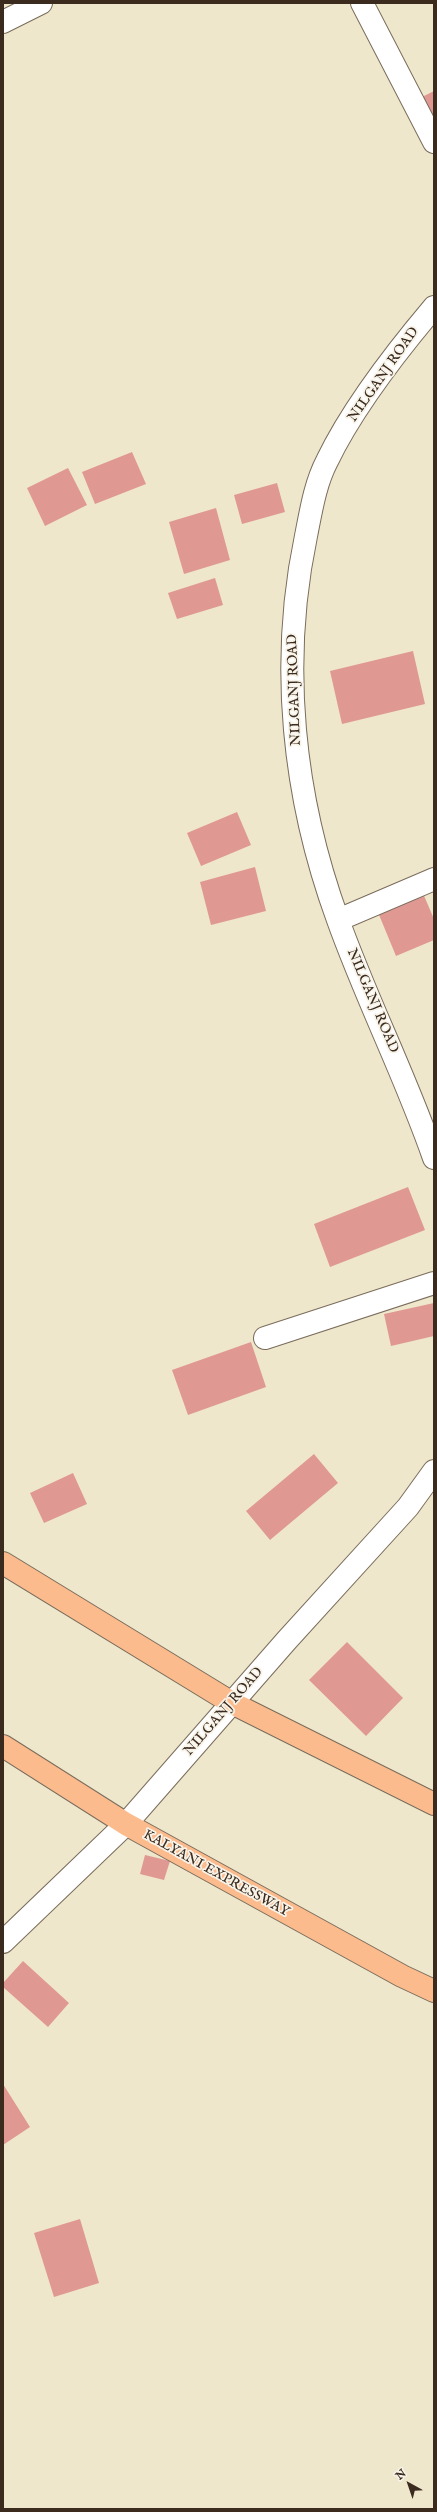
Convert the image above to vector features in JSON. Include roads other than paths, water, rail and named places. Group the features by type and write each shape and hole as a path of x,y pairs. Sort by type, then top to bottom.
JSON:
{"highway":[{"path":"3,1563 232,1703 434,1804"},
{"name":"KALYANI EXPRESSWAY","path":"3,1746 126,1824 402,1976 434,1991"}],"street":[{"path":"362,3 434,142"},
{"path":"3,22 31,5"},
{"name":"NILGANJ ROAD","path":"434,307 405,342 360,406 326,462 312,504 298,573 292,651 293,727 303,794 319,861 338,920 418,1113 434,1158"},
{"path":"338,920 434,879"},
{"path":"265,1338 434,1283"},
{"name":"NILGANJ ROAD","path":"3,1942 126,1824 232,1703 408,1507 434,1471"}]}
